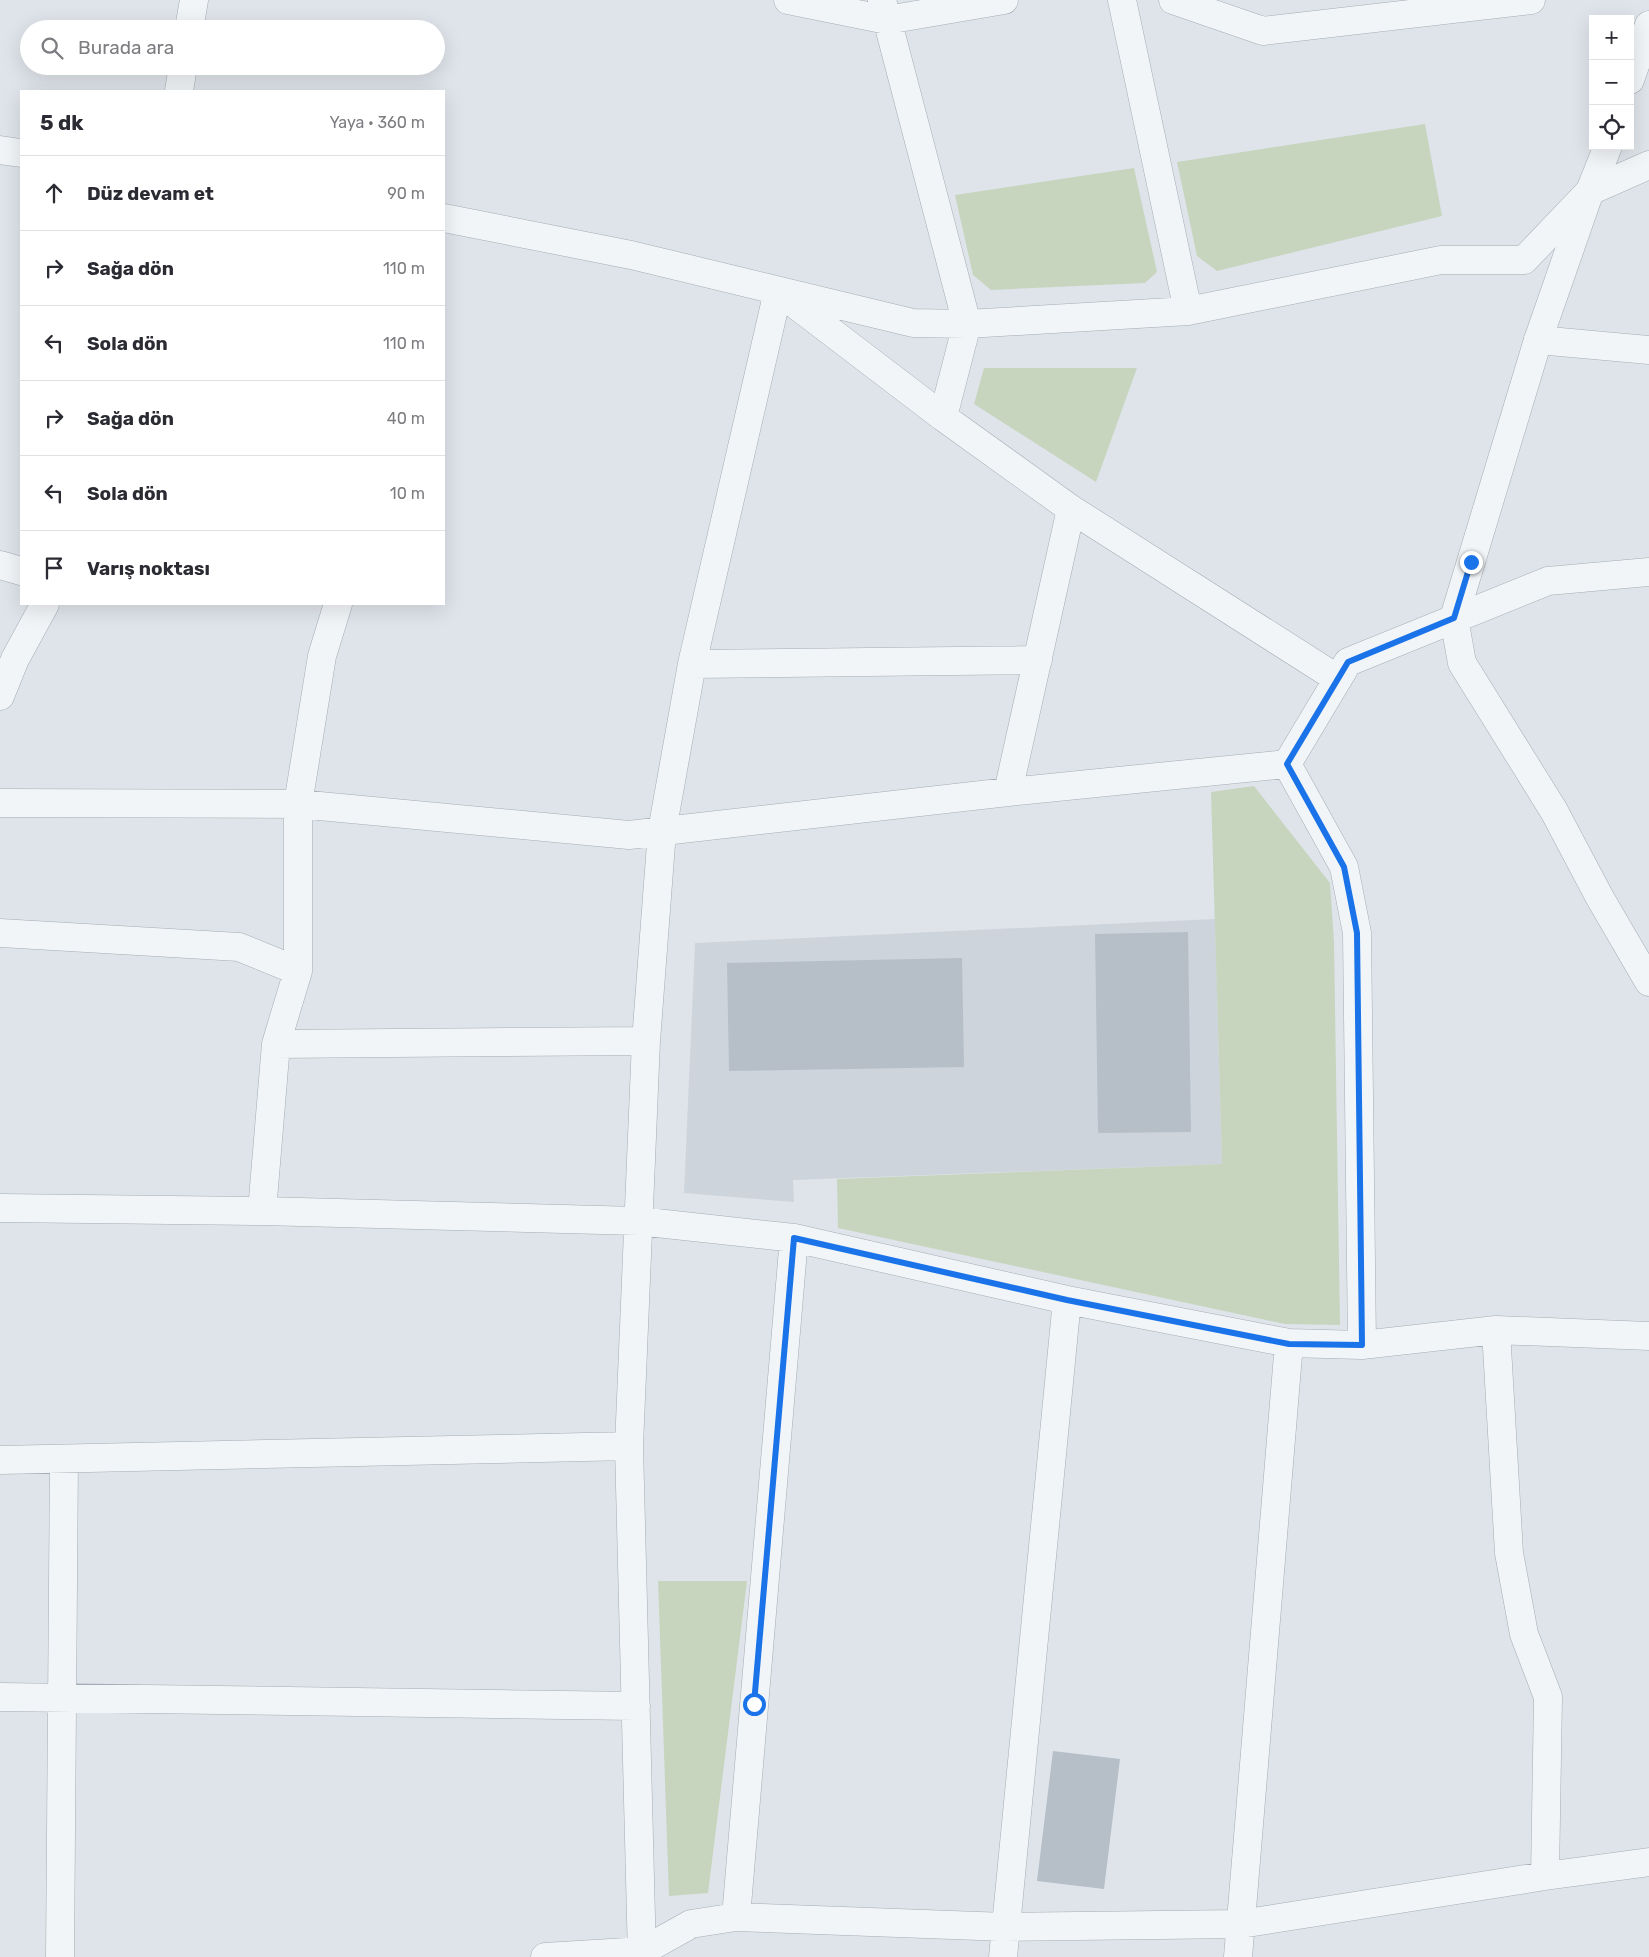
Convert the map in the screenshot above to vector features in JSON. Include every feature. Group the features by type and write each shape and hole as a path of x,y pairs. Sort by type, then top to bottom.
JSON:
{"street":[{"path":"191,20 194,0"},
{"path":"788,0 884,10 1004,0"},
{"path":"1122,0 1188,312"},
{"path":"1173,0 1263,30 1531,0"},
{"path":"884,10 967,324 943,417"},
{"path":"1634,68 1649,25"},
{"path":"179,90 182,75"},
{"path":"0,150 20,152"},
{"path":"1606,150 1590,190 1538,340 1454,618 1462,663 1554,811 1600,898 1649,982"},
{"path":"445,218 631,255 913,323 967,324 1188,312 1441,260 1524,260 1590,190 1649,166"},
{"path":"778,291 943,417 1071,509 1338,679"},
{"path":"643,1954 628,1446 646,1041 662,831 692,664 778,291"},
{"path":"1538,340 1649,350"},
{"path":"1008,792 1071,509"},
{"path":"0,565 20,572"},
{"path":"1287,764 1348,662 1548,582 1649,572"},
{"path":"0,696 15,659 44,605"},
{"path":"262,1211 276,1044 298,971 298,804 322,656 338,605"},
{"path":"692,664 1038,660"},
{"path":"0,803 298,804 628,835 1008,792 1287,764"},
{"path":"1287,764 1344,867 1357,933 1362,1345"},
{"path":"0,932 239,947 298,971"},
{"path":"276,1044 646,1041"},
{"path":"0,1208 262,1211 638,1221 794,1238 1067,1300 1289,1344 1362,1345 1496,1330 1649,1336"},
{"path":"736,1917 794,1238"},
{"path":"1003,1957 1067,1300"},
{"path":"1496,1330 1508,1553 1524,1634 1548,1697 1545,1876"},
{"path":"1238,1957 1289,1344"},
{"path":"0,1460 628,1446"},
{"path":"60,1957 64,1458"},
{"path":"0,1697 636,1706"},
{"path":"546,1957 643,1954 691,1924 736,1917 1006,1927 1240,1924 1545,1876 1649,1862"}],"shaded area":[{"path":"1215,919 1222,1164 793,1180 794,1202 684,1193 695,943"}],"green space":[{"path":"1425,124 1442,216 1217,271 1197,256 1177,162"},
{"path":"1134,168 1157,272 1145,283 991,290 973,275 955,195"},
{"path":"984,368 1137,368 1096,482 974,404"},
{"path":"1254,786 1330,883 1334,942 1340,1325 1285,1324 838,1228 837,1179 1222,1164 1211,792"},
{"path":"658,1581 747,1581 708,1893 669,1896"}],"building":[{"path":"1188,932 1191,1132 1098,1133 1095,934"},
{"path":"962,958 964,1067 729,1071 727,963"},
{"path":"1053,1751 1120,1759 1104,1889 1037,1881"}],"route":[{"path":"754,1704 794,1238 1067,1300 1289,1344 1362,1345 1357,933 1344,867 1287,764 1348,662 1454,618 1471,562"}]}
